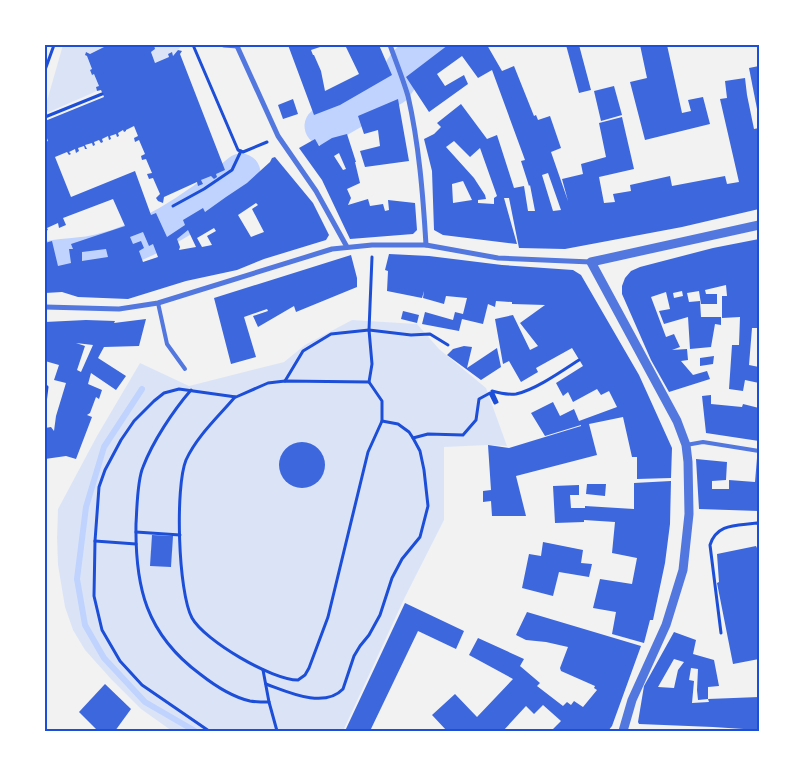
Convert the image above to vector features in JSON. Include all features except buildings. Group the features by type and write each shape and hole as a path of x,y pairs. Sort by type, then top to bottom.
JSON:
{"street":[{"path":"224,45 238,46 278,136 316,191 347,247"},
{"path":"390,45 411,112 423,199 426,245"},
{"path":"45,307 119,309 158,303 332,249 347,247 426,245 498,258 591,262 759,225"},
{"path":"591,262 670,408 686,445 689,514 684,570 666,625 632,700 623,731"}],"lane":[{"path":"158,303 167,344 185,369"},
{"path":"686,445 703,442 759,451"}],"path":[{"path":"45,70 54,45"},
{"path":"193,45 235,145 241,151"},
{"path":"45,117 102,94"},
{"path":"241,151 252,149 278,136"},
{"path":"173,206 204,189 232,170 241,151"},
{"path":"370,382 285,381 268,383 236,397 195,444 186,460 181,500 180,535 183,589 193,619 214,640 281,678 298,680 305,675 309,668 328,617 368,452 382,421 382,401 370,382 372,364 370,330 372,245"},
{"path":"285,381 303,351 331,334 370,330 411,335 430,334 448,345"},
{"path":"413,438 428,434 463,435 476,420 480,399 490,393 495,403 497,402 492,391 509,394 521,392 544,382 579,360"},
{"path":"45,385 47,388 45,403"},
{"path":"209,731 142,686 120,661 102,630 94,596 95,541 100,487 105,470 121,440 134,421 164,393 179,389 236,397"},
{"path":"191,390 178,405 142,468 136,532 141,586 150,614 160,636 190,667 207,680 237,697 250,701 269,702"},
{"path":"266,684 292,693 318,698 334,695 343,689 354,656 380,615 392,578 402,559 416,544 424,527 428,506 420,450 409,432 398,424 382,421"},
{"path":"720,633 711,540 713,535 727,527 759,525"},
{"path":"136,532 180,535"},
{"path":"95,541 136,544"},
{"path":"263,669 277,731"}],"shaded area":[{"path":"63,45 103,45 104,47 90,54 86,52 85,54 92,69 90,70 91,74 94,74 99,86 96,87 97,91 49,112 45,108"},
{"path":"154,45 182,45 173,56 171,52 168,54 169,57 155,63 151,52 155,49"},
{"path":"352,320 417,324 439,349 486,388 507,446 444,447 444,520 405,597 343,731 172,731 141,709 111,679 85,650 73,630 65,607 58,565 58,509 97,436 140,363 189,386 284,362 305,345"}],"waterway":[{"path":"324,126 393,86 408,64 430,45"},
{"path":"45,261 95,255 140,240 193,210 241,173"},
{"path":"142,389 104,447 86,507 77,579 85,625 104,658 145,702 195,731"}]}
